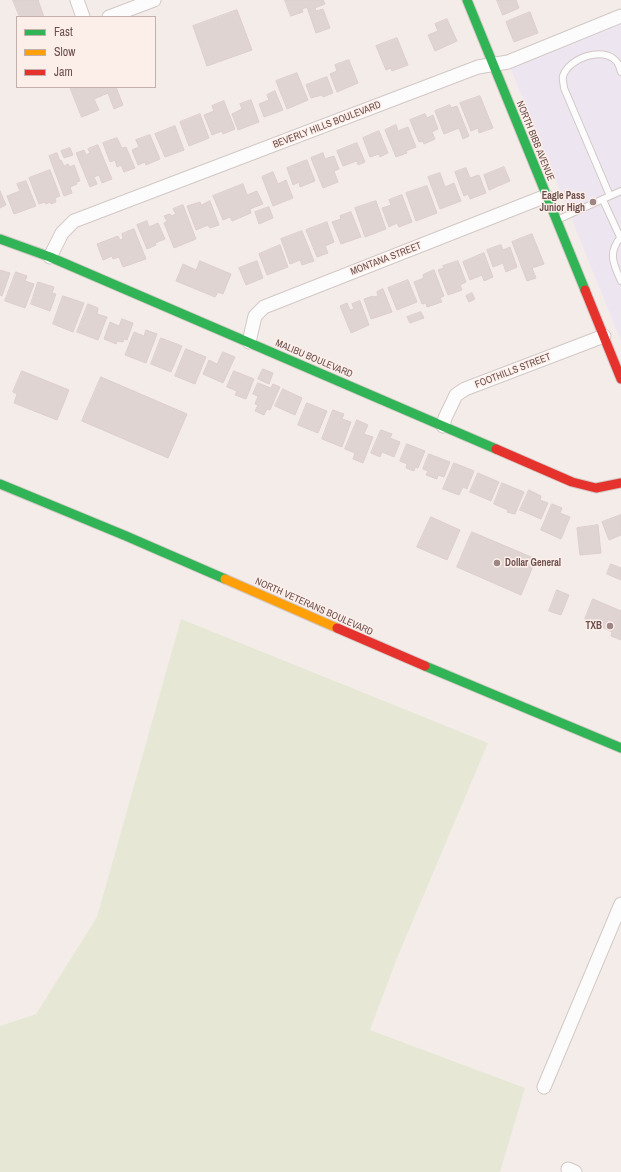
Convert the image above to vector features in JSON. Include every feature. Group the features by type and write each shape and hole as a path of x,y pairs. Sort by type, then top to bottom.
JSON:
{"main road":[{"name":"NORTH BIBB AVENUE","path":"467,0 621,379"},
{"name":"MALIBU BOULEVARD","path":"0,239 50,257 572,482 596,488 621,483"},
{"name":"NORTH VETERANS BOULEVARD","path":"0,484 126,536 354,636 621,748"}],"street":[{"path":"77,0 83,16"},
{"path":"112,16 154,0"},
{"name":"BEVERLY HILLS BOULEVARD","path":"50,257 62,233 74,221 478,67 508,62 621,16"},
{"name":"MONTANA STREET","path":"248,342 255,316 264,307 546,196"},
{"name":"FOOTHILLS STREET","path":"443,426 445,418 456,395 465,389 604,336"},
{"path":"544,1087 621,904"}],"lane":[{"path":"610,196 564,88 563,76 570,66 579,60 600,54 609,56 617,61 621,72"},
{"path":"556,220 621,191"},
{"path":"603,200 621,237 613,254 613,261 621,282"}],"shaded area":[{"name":"Eagle Pass Junior High","path":"621,24 621,341 508,62"}],"green space":[{"path":"181,619 488,743 397,958 370,1030 525,1088 500,1172 0,1172 0,1026 36,1014 97,917"}],"building":[{"path":"13,0 38,0 44,16 20,16"},
{"path":"285,0 323,0 325,4 315,8 316,11 323,9 330,28 316,33 307,7 302,9 303,12 291,16"},
{"path":"497,0 516,0 519,8 503,15"},
{"path":"237,10 252,50 207,66 193,26"},
{"path":"530,12 538,33 514,42 506,22"},
{"path":"447,19 457,41 435,51 428,35 438,31 435,24"},
{"path":"397,38 408,65 392,71 391,68 386,70 376,46"},
{"path":"349,60 358,83 337,92 330,74 337,71 335,65"},
{"path":"297,73 308,100 287,109 276,81"},
{"path":"327,77 333,93 323,97 322,95 311,98 306,85"},
{"path":"70,88 116,88 123,105 114,109 108,93 94,99 99,110 82,117"},
{"path":"275,91 283,110 264,117 259,104 269,100 267,95"},
{"path":"480,96 493,128 479,133 478,128 471,131 460,103"},
{"path":"251,100 259,122 238,130 232,114 242,109 240,104"},
{"path":"224,101 235,129 223,134 222,131 212,135 204,115 214,111 212,106"},
{"path":"450,105 451,108 457,106 469,136 463,139 459,128 444,134 435,111"},
{"path":"200,114 209,138 189,146 180,122"},
{"path":"425,114 427,118 433,115 438,129 432,132 435,139 424,144 423,141 419,142 410,120"},
{"path":"396,125 398,131 408,127 416,147 406,151 407,153 396,157 385,130"},
{"path":"175,126 184,150 165,157 155,134"},
{"path":"379,131 388,153 380,157 379,154 370,157 363,138"},
{"path":"150,135 160,159 146,165 145,162 138,165 132,150 139,147 136,140"},
{"path":"117,138 122,148 126,147 135,168 124,172 121,165 117,167 115,160 110,162 103,143"},
{"path":"357,143 365,162 358,165 357,161 343,166 337,151"},
{"path":"98,145 112,179 102,183 99,175 94,177 97,184 90,187 76,153 84,150 86,155 90,153 88,149"},
{"path":"70,148 73,155 64,158 61,151"},
{"path":"57,153 64,166 68,164 70,167 74,165 80,181 76,182 77,184 70,187 72,193 64,196 49,156"},
{"path":"323,153 325,159 334,156 339,169 334,171 338,182 323,188 311,158"},
{"path":"307,160 315,181 300,187 299,182 293,185 287,168"},
{"path":"504,167 510,181 489,190 484,175"},
{"path":"466,168 470,178 479,175 486,193 470,199 468,194 464,196 455,172"},
{"path":"50,170 60,196 55,198 56,202 51,204 50,202 46,204 45,202 39,204 29,178"},
{"path":"273,172 278,184 286,180 293,198 273,206 262,177"},
{"path":"440,173 445,187 454,183 461,201 440,209 428,177"},
{"path":"26,181 36,206 14,214 7,196 20,191 17,184"},
{"path":"243,184 247,195 257,191 263,204 250,209 251,213 232,221 230,217 223,220 213,196"},
{"path":"427,186 437,213 416,221 406,193"},
{"path":"0,191 6,205 0,208"},
{"path":"402,195 412,222 399,227 397,223 389,227 382,208 391,205 389,200"},
{"path":"210,201 219,225 210,228 208,225 196,230 187,206 200,202 201,205"},
{"path":"376,201 386,229 365,237 355,208"},
{"path":"183,205 196,239 174,248 164,223 167,221 164,216 176,214 173,209"},
{"path":"269,207 273,218 259,224 255,212"},
{"path":"351,212 361,237 341,244 332,222 341,219 340,216"},
{"path":"147,221 149,227 158,223 165,239 155,243 156,245 147,249 137,225"},
{"path":"327,222 334,242 325,246 328,253 317,257 306,230"},
{"path":"134,229 146,259 123,267 119,257 113,259 112,256 103,260 97,244 118,236 120,240 123,239 122,234"},
{"path":"302,231 314,261 302,265 300,260 290,264 281,239"},
{"path":"532,234 544,264 532,268 536,278 527,281 512,242"},
{"path":"280,245 288,267 267,275 259,254"},
{"path":"501,245 503,250 510,247 517,267 506,272 503,263 493,267 487,250"},
{"path":"484,253 493,277 484,281 482,275 470,280 463,262"},
{"path":"200,261 231,274 223,294 218,292 215,297 176,281 183,264 196,270"},
{"path":"257,261 263,278 246,285 239,268"},
{"path":"458,261 466,282 460,285 462,290 448,295 438,270 444,268 443,266"},
{"path":"0,270 10,273 2,296 0,295"},
{"path":"434,270 444,296 440,298 442,302 427,307 426,303 422,304 414,282 424,278 423,275"},
{"path":"16,272 27,276 25,281 34,284 25,308 5,301"},
{"path":"408,280 417,302 397,310 388,288"},
{"path":"38,282 54,287 52,293 56,294 50,311 31,304"},
{"path":"383,289 392,312 371,319 364,299 378,296 377,292"},
{"path":"472,293 475,299 469,302 466,296"},
{"path":"63,296 84,303 73,332 53,324"},
{"path":"360,301 369,325 351,333 340,306 347,303 350,310 354,309 352,304"},
{"path":"88,304 98,308 97,314 107,317 98,340 77,332"},
{"path":"421,312 424,318 410,323 407,317"},
{"path":"122,319 133,323 127,340 124,339 123,342 117,341 116,344 104,339 110,322 119,326"},
{"path":"146,330 157,334 146,363 125,355 134,332 144,336"},
{"path":"161,338 182,346 171,372 151,364"},
{"path":"186,349 206,357 195,384 175,376"},
{"path":"223,352 235,357 223,383 203,374 209,360 217,364"},
{"path":"263,369 273,373 269,384 258,379"},
{"path":"22,371 69,390 57,420 14,403 17,394 13,392"},
{"path":"234,371 254,379 246,399 235,395 237,391 227,387"},
{"path":"101,377 187,414 168,458 82,421"},
{"path":"258,383 271,388 273,384 280,387 270,410 267,409 264,415 255,411 258,405 255,404 258,396 253,394"},
{"path":"283,389 302,398 295,415 275,406"},
{"path":"307,403 327,411 318,433 298,425"},
{"path":"333,410 344,414 342,419 351,422 342,447 322,439"},
{"path":"357,420 368,425 364,434 373,437 363,463 353,459 355,453 345,449"},
{"path":"381,430 392,434 390,438 400,442 394,457 382,452 380,457 371,453"},
{"path":"407,444 425,451 418,468 415,467 414,471 406,468 407,464 400,461"},
{"path":"429,454 450,462 444,477 438,475 437,479 426,475 428,471 423,469"},
{"path":"454,463 474,471 467,489 463,487 459,495 443,489"},
{"path":"478,473 499,482 491,501 470,492"},
{"path":"502,483 524,492 515,514 507,512 508,510 494,504"},
{"path":"529,490 541,496 540,500 548,503 541,519 520,510"},
{"path":"552,504 562,508 560,513 570,517 561,539 541,530"},
{"path":"621,515 621,535 609,540 602,522"},
{"path":"431,517 460,530 447,560 417,547"},
{"path":"598,525 601,553 580,555 577,528"},
{"name":"Dollar General","path":"472,532 536,559 521,595 457,567"},
{"path":"611,564 621,568 621,580 607,574"},
{"path":"557,590 569,595 561,615 549,611"},
{"name":"TXB","path":"593,599 621,611 621,640 611,636 612,632 585,619"}],"traffic: fast":[{"path":"467,0 585,290"},
{"path":"0,239 50,257 496,449"},
{"path":"0,484 225,579"},
{"path":"425,666 621,748"}],"traffic: slow":[{"path":"225,579 337,628"}],"traffic: jam":[{"path":"585,290 621,379"},
{"path":"496,449 572,482 596,488 621,483"},
{"path":"337,628 425,666"}],"place":[{"name":"Eagle Pass Junior High","path":"593,202"},
{"name":"Dollar General","path":"497,563"},
{"name":"TXB","path":"610,626"}]}
